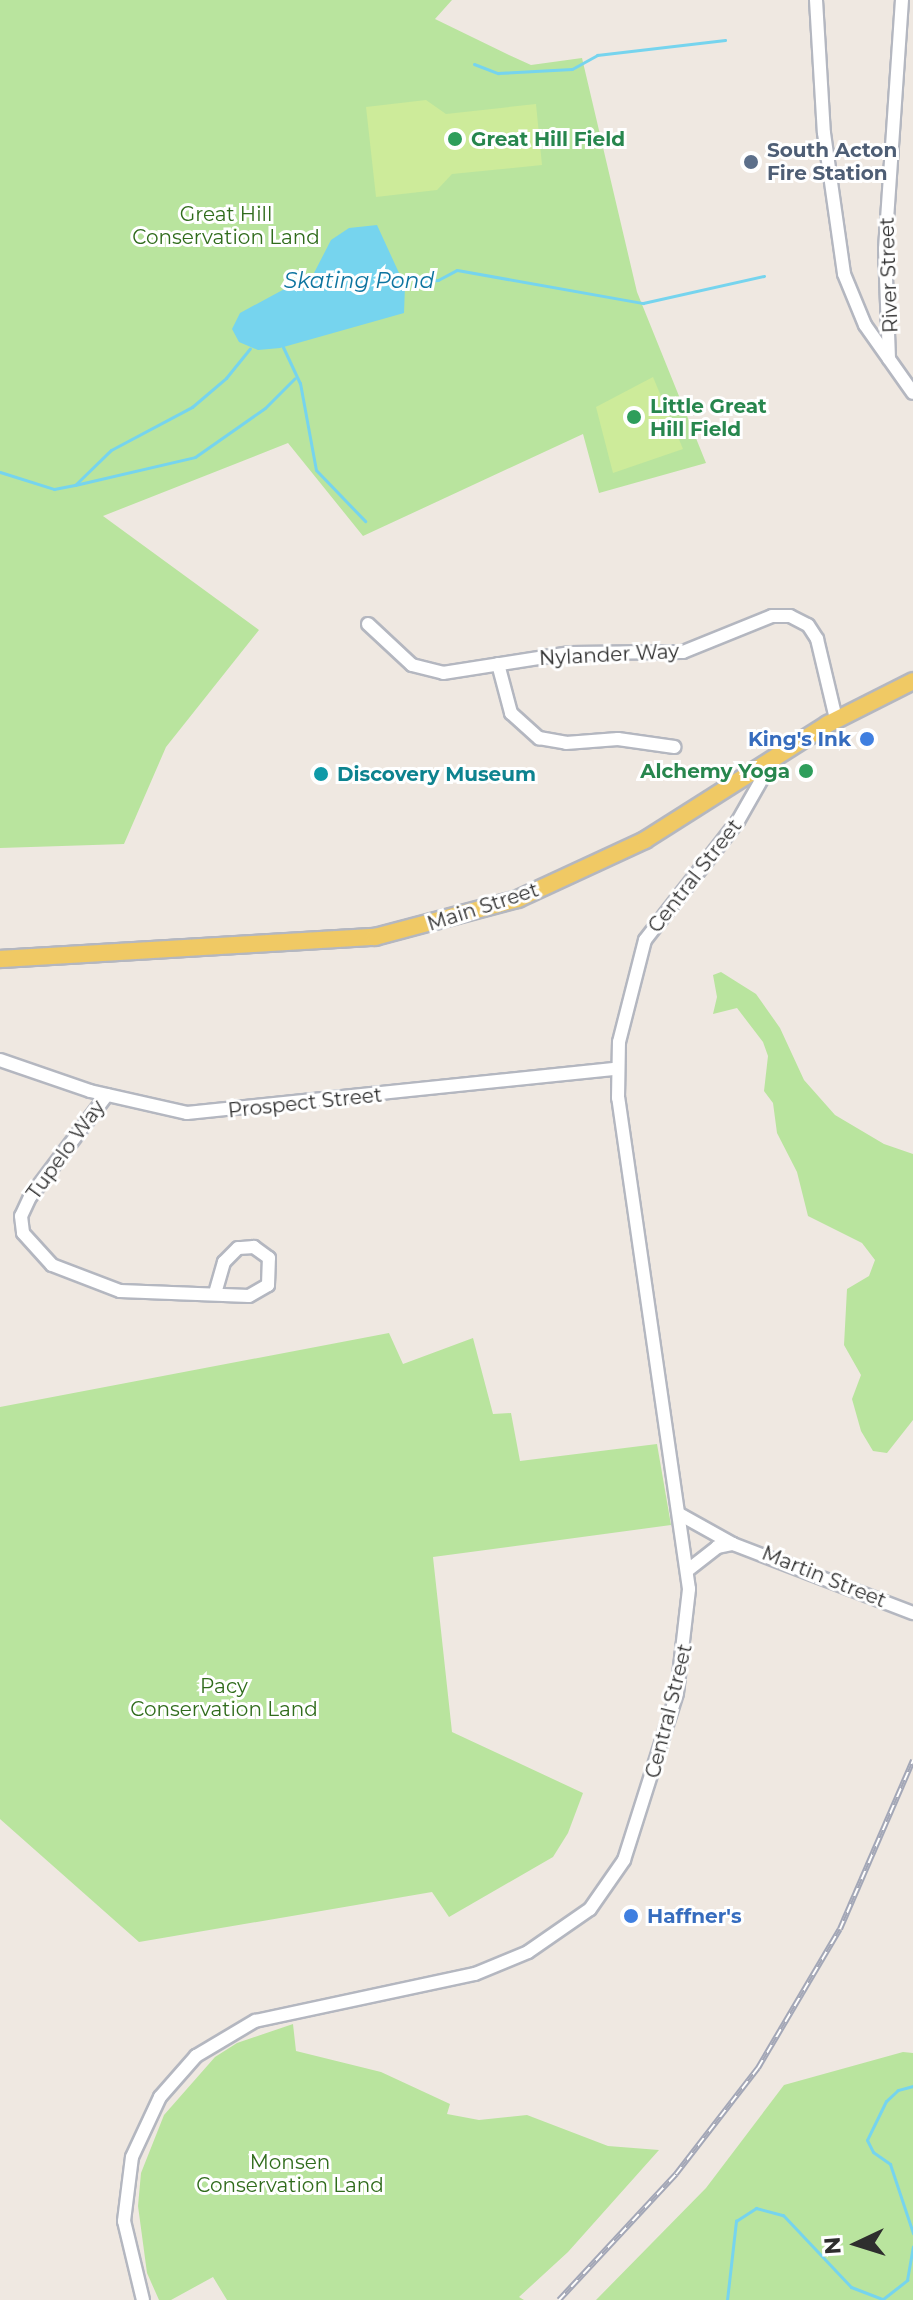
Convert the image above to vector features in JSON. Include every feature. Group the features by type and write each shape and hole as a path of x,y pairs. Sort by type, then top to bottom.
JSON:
{"main road":[{"name":"Main Street","path":"0,959 290,945 411,930 518,899 603,863 836,719 913,681"}],"street":[{"path":"816,0 824,133 842,263 859,314 913,393"},
{"name":"River Street","path":"889,359 885,243 902,0"},
{"name":"Nylander Way","path":"368,624 423,670 443,673 570,653 683,652 772,616 790,616 808,625 817,639 836,719"},
{"path":"498,664 511,713 539,738 566,743 618,739 674,747"},
{"name":"Central Street","path":"143,2300 127,2244 129,2167 160,2097 196,2056 255,2021 501,1964 564,1930 609,1887 636,1831 667,1735 685,1655 688,1570 616,1069 627,1001 645,940 738,821 774,758"},
{"name":"Prospect Street","path":"0,1060 107,1095 187,1113 220,1113 616,1069"},
{"name":"Tupelo Way","path":"107,1095 30,1197 21,1216 23,1233 52,1265 120,1291 215,1293 261,1292 272,1276 269,1258 254,1247 238,1248 224,1262 215,1293"},
{"name":"Martin Street","path":"681,1515 733,1544 913,1613"},
{"path":"688,1570 717,1547 733,1544"}],"green space":[{"name":"Great Hill Conservation Land","path":"0,0 452,0 435,19 531,65 582,58 637,292 706,463 599,493 583,434 363,536 288,443 103,516 259,630 166,747 124,844 0,848"},
{"name":"Great Hill Field","path":"426,100 446,114 536,104 542,165 452,174 437,190 376,197 366,107"},
{"name":"Little Great Hill Field","path":"653,377 683,449 613,473 596,407"},
{"path":"721,972 756,994 780,1028 804,1080 835,1115 884,1144 913,1154 913,1420 887,1453 873,1451 861,1431 852,1399 861,1375 844,1345 847,1289 869,1276 875,1260 862,1243 808,1216 797,1172 777,1133 773,1103 764,1091 768,1056 763,1042 737,1008 713,1014 717,997 713,975"},
{"name":"Pacy Conservation Land","path":"389,1333 403,1364 473,1338 493,1414 511,1413 520,1461 657,1444 671,1525 433,1557 452,1732 583,1793 568,1833 553,1857 449,1917 432,1892 139,1942 0,1819 0,1407"},
{"name":"Monsen Conservation Land","path":"293,2024 296,2051 381,2072 450,2104 447,2114 479,2120 527,2115 608,2146 659,2150 568,2252 519,2297 524,2300 227,2300 213,2277 171,2300 159,2300 147,2273 138,2206 141,2173 164,2115 215,2057 237,2043"},
{"path":"903,2052 913,2053 913,2300 596,2300 706,2188 784,2085"}],"water":[{"name":"Skating Pond","path":"377,225 405,286 404,313 280,348 258,350 239,342 232,329 240,313 314,273 331,240 349,228"}],"waterway":[{"path":"474,64 498,73 572,69 597,55 725,40"},
{"path":"416,282 438,280 457,270 643,303 764,276"},
{"path":"283,347 300,383 316,470 365,521"},
{"path":"0,472 54,489 75,485 111,450 192,407 226,378 250,348"},
{"path":"75,485 195,457 265,408 295,378"},
{"path":"913,2086 898,2090 886,2101 867,2140 873,2152 890,2164 913,2233"},
{"path":"727,2300 736,2221 756,2208 783,2215 851,2287 883,2299 907,2280 913,2247"}],"railway":[{"path":"559,2300 676,2174 758,2068 840,1929 913,1760"}],"place":[{"name":"Great Hill Field","path":"455,139"},
{"name":"South Acton Fire Station","path":"751,162"},
{"name":"Little Great Hill Field","path":"634,417"},
{"name":"King's Ink","path":"867,739"},
{"name":"Alchemy Yoga","path":"806,771"},
{"name":"Discovery Museum","path":"321,774"},
{"name":"Haffner's","path":"631,1916"}]}
